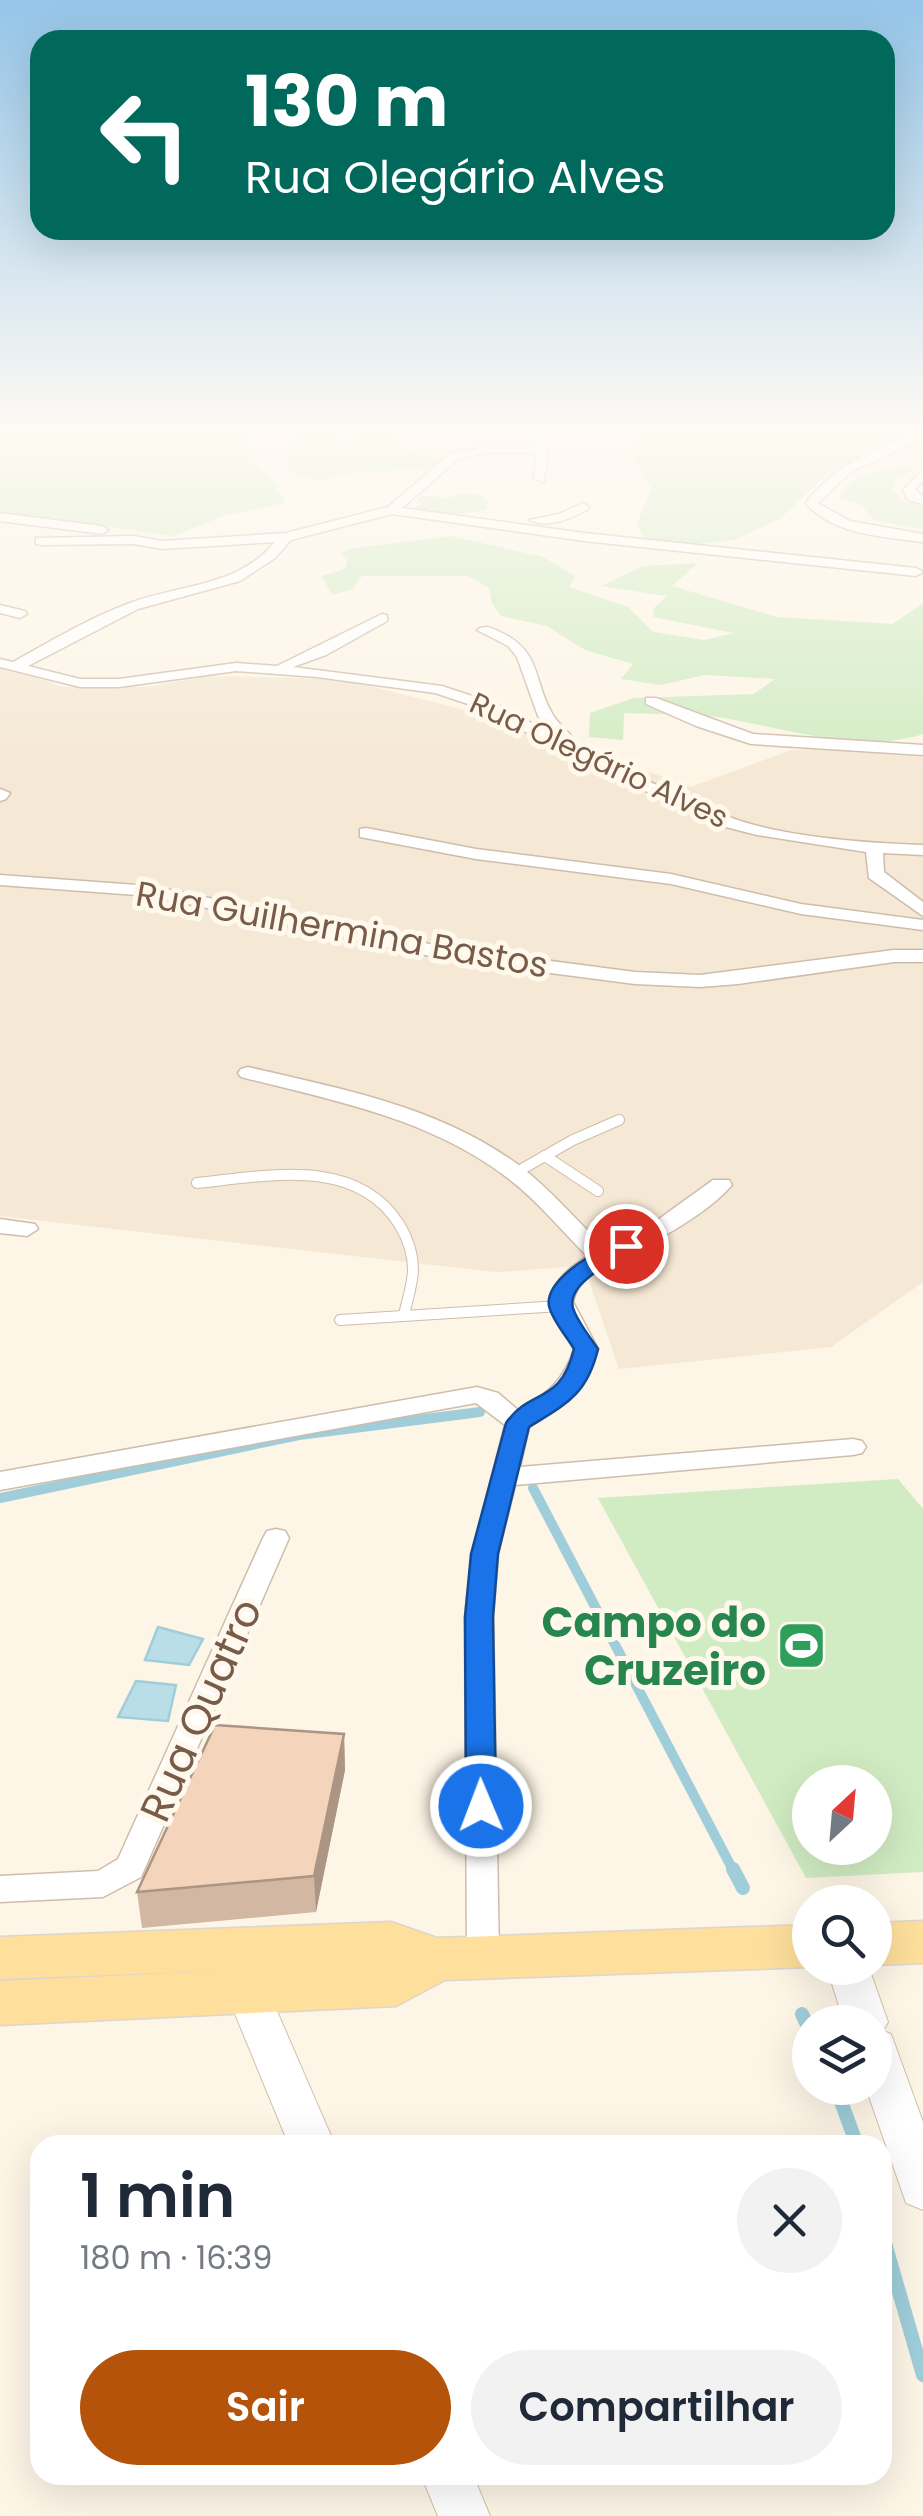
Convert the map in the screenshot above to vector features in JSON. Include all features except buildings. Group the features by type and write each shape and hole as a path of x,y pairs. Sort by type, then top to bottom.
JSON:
{"main road":[{"path":"892,1943 923,1942"},
{"path":"0,1958 391,1943 460,1958 792,1947"},
{"path":"0,2004 396,1984 460,1958"}],"street":[{"path":"7,665 136,605 232,582 272,558 279,547"},
{"path":"697,547 916,572"},
{"path":"0,608 20,614"},
{"path":"276,668 321,652 382,618"},
{"path":"484,630 512,643 524,656 546,716 576,750"},
{"name":"Rua Olegário Alves","path":"7,665 80,683 102,684 208,670 276,668 437,689 494,708 542,736 720,820 757,830 874,848 923,850"},
{"path":"651,701 701,724 751,738 923,750"},
{"path":"366,833 476,854 671,879 800,909 923,925"},
{"path":"874,848 875,874 923,911"},
{"name":"Rua Guilhermina Bastos","path":"0,880 186,896 444,954 635,978 700,981 894,956 923,956"},
{"path":"248,1073 325,1089 416,1119 515,1173 601,1257"},
{"path":"460,1958 484,1554 518,1423 567,1392 580,1373 586,1349 561,1306 562,1294 573,1280 601,1257 651,1234 721,1185"},
{"path":"0,1226 27,1229"},
{"path":"0,1482 477,1395 489,1399 518,1423"},
{"path":"507,1476 852,1447"},
{"name":"Rua Quatro","path":"0,1889 103,1884 120,1878 136,1859 276,1538"},
{"path":"248,1992 308,2135"},
{"path":"892,2098 923,2188"},
{"path":"451,2485 464,2516"}],"lane":[{"path":"515,1173 619,1120"},
{"path":"545,1156 598,1191"},
{"path":"197,1184 300,1174 374,1192 397,1218 408,1244 412,1269 404,1315"},
{"path":"340,1320 561,1306"}],"shaded area":[{"path":"0,666 64,687 148,687 207,676 343,679 507,721 691,787 791,750 923,744 923,1282 831,1347 619,1369 586,1272 566,1267 496,1272 0,1216"}],"green space":[{"path":"501,547 543,557 575,576 569,587 628,607 653,632 704,640 734,633 653,617 654,608 667,596 601,586 643,566 698,563 672,586 777,617 893,624 923,603 923,734 871,742 709,716 624,713 623,740 589,737 590,713 634,698 754,694 775,679 704,675 661,685 621,679 633,664 585,650 547,626 501,616 492,603 489,588 468,576 362,576 352,589 333,595 321,576 345,569 348,559 341,553 355,548"},
{"name":"Campo do Cruzeiro","path":"898,1479 923,1509 923,1872 806,1878 799,1865 892,1865 892,1765 792,1765 792,1852 598,1498"}],"water":[{"path":"158,1627 203,1639 189,1665 145,1660"},
{"path":"136,1681 176,1685 168,1721 118,1717"}],"waterway":[{"path":"0,1498 299,1435 480,1412"},
{"path":"533,1488 734,1872"},
{"path":"733,1869 743,1888"},
{"path":"842,2105 853,2135"},
{"path":"892,2268 923,2375"}],"place":[{"name":"Campo do Cruzeiro","path":"801,1646"}],"route":[{"path":"481,1806 479,1617 484,1554 518,1423 567,1392 580,1373 586,1349 561,1306 562,1294 587,1266 626,1246"}]}
